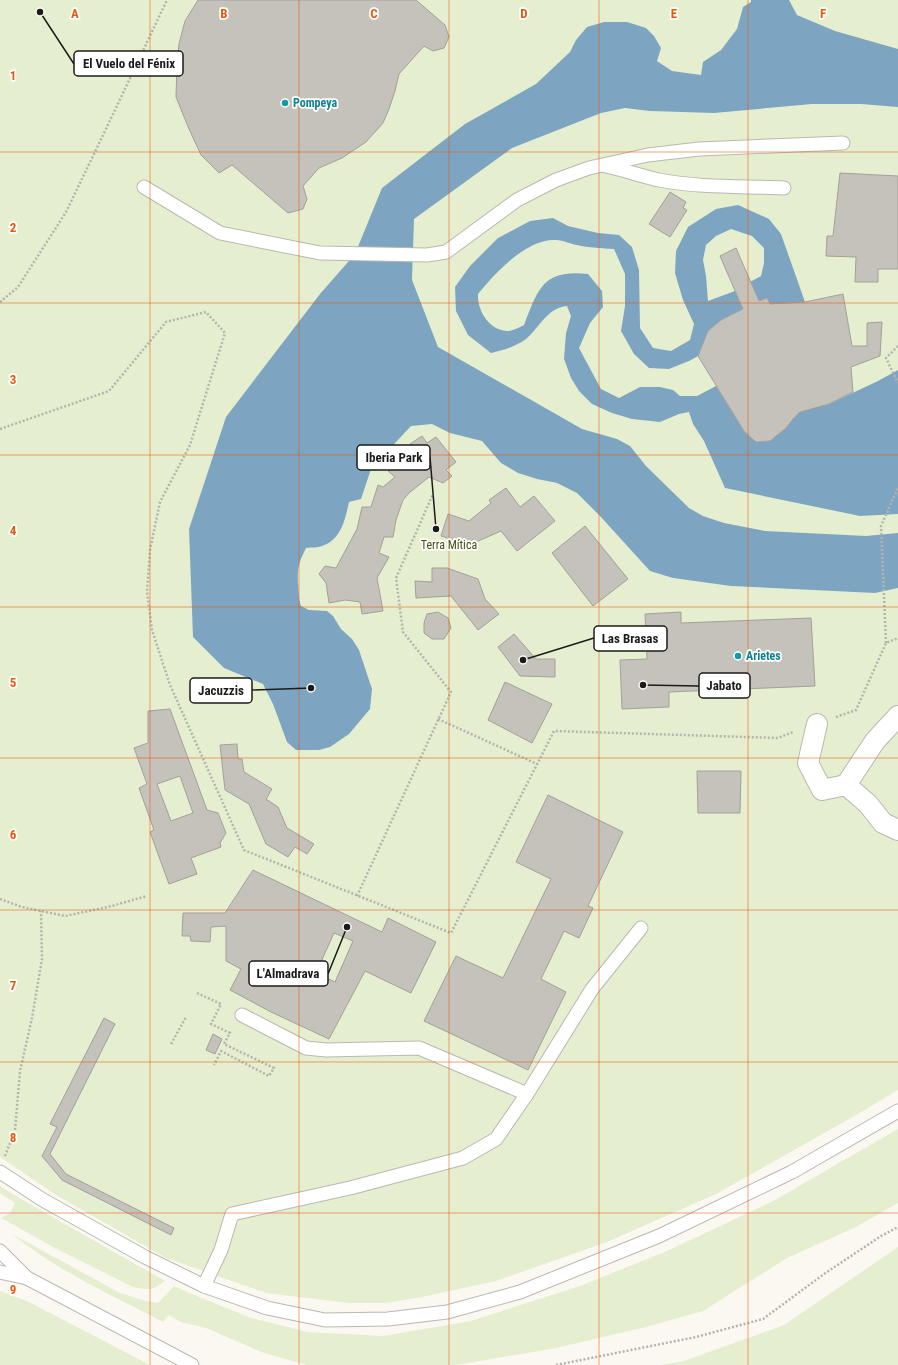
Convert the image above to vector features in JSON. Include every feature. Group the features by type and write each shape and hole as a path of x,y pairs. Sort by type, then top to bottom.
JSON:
{"street":[{"path":"817,724 808,763 822,790 846,785 875,741 898,716"},
{"path":"846,785 868,804 883,823 898,830"}],"lane":[{"path":"144,187 220,233 320,253 426,255 446,252 517,200 556,180 600,165 648,155 698,149 843,143"},
{"path":"600,165 660,180 689,184 784,188"},
{"path":"204,1286 221,1250 232,1214 350,1188 463,1158 496,1139 527,1094 592,989 641,928"},
{"path":"242,1015 306,1048 326,1050 419,1048 527,1094"},
{"path":"0,1172 43,1200 145,1257 204,1286 267,1308 325,1320 388,1319 447,1312 520,1292 659,1236 792,1172 898,1111"},
{"path":"0,1251 27,1278"},
{"path":"0,1272 27,1278 192,1365"}],"path":[{"path":"0,302 18,287 66,212 167,0"},
{"path":"0,429 109,391 166,322 206,312 225,332 190,445 160,502 150,550 147,591 152,630 170,685 244,850 450,933 554,731 778,738 856,710 886,643 881,526 898,488"},
{"path":"898,346 886,358 898,383"},
{"path":"357,896 450,692 403,632 396,578 433,494"},
{"path":"886,643 898,638"},
{"path":"438,719 537,764"},
{"path":"0,900 22,907 65,916 108,907 147,896"},
{"path":"3,1158 7,1152 15,1130 20,1071 32,1018 42,959 41,911"},
{"path":"197,993 221,1004 211,1024 230,1033 224,1044 274,1068 269,1076 221,1052 214,1065"},
{"path":"171,1044 186,1017"},
{"path":"556,1365 696,1337 763,1319 824,1274 881,1236 898,1227"}],"green space":[{"name":"Terra Mítica","path":"0,0 898,0 898,1090 716,1194 607,1242 496,1281 386,1303 349,1303 266,1293 166,1258 56,1195 0,1157"},
{"path":"898,1129 898,1203 856,1227 787,1258 703,1311 646,1327 556,1348 455,1365 307,1365 264,1353 206,1328 181,1322 169,1315 163,1322 47,1260 12,1234 120,1293 146,1301 158,1303 174,1286 251,1318 307,1332 383,1336 471,1321 580,1286 667,1251 773,1201"},
{"path":"0,1186 165,1281 157,1287 150,1289 133,1287 53,1247 1,1218 10,1213 15,1203 0,1193"},
{"path":"898,1247 898,1365 661,1365 684,1361 784,1325"},
{"path":"0,1291 29,1302 150,1365 0,1365"}],"water":[{"path":"751,0 789,0 797,15 835,31 898,49 898,107 861,104 812,104 714,113 650,111 625,108 601,113 512,148 414,219 412,280 438,347 582,429 617,439 630,446 646,466 689,508 703,516 724,523 765,531 866,536 898,533 898,588 875,593 731,586 673,578 650,571 577,493 557,483 518,473 501,463 482,441 450,433 432,424 411,426 371,469 361,499 349,502 344,522 334,539 319,547 306,548 300,561 298,578 301,606 309,610 327,611 333,616 341,629 352,639 359,650 372,689 370,709 349,734 330,747 319,750 296,750 287,742 273,704 263,684 224,668 193,637 189,529 226,417 320,294 355,254 382,188 465,124 536,84 570,52 576,40 587,27 604,22 627,22 646,28 654,36 661,48 657,61 672,71 701,75 703,62 721,50 737,29 743,7 751,2"},
{"path":"738,205 769,219 781,234 805,302 770,304 767,298 759,301 750,282 761,276 764,263 764,248 752,236 731,229 716,236 706,245 703,260 708,301 735,291 743,309 721,320 708,331 698,356 689,361 669,369 649,368 634,354 621,331 625,306 625,274 614,249 586,247 556,240 545,241 534,245 512,258 493,276 478,294 478,301 482,313 496,328 511,331 524,325 539,292 544,284 552,278 573,273 588,274 602,291 603,307 590,323 579,348 601,389 619,398 640,387 660,387 673,390 680,396 697,396 716,386 744,431 756,442 770,441 786,428 800,412 829,404 898,370 898,514 860,516 725,488 704,441 693,424 689,412 679,414 660,422 632,419 612,413 592,404 579,391 571,378 564,359 566,333 571,316 567,306 554,310 549,314 522,342 509,348 491,353 468,335 456,311 455,287 470,266 498,238 530,221 553,218 568,226 598,233 619,235 632,247 639,270 640,328 653,348 671,351 690,340 694,324 683,300 675,273 676,251 688,227 716,209"}],"building":[{"name":"Pompeya","path":"198,0 416,0 445,25 449,37 444,48 433,51 424,46 399,74 395,91 383,123 366,142 342,158 319,168 303,186 307,199 303,209 288,213 232,165 219,173 201,155 189,129 176,97 177,64 179,44 185,21"},
{"path":"840,173 898,176 898,269 878,269 878,282 855,282 856,257 826,256 827,236 833,236"},
{"path":"670,192 686,202 683,208 687,210 670,237 649,224"},
{"path":"736,248 759,301 767,298 770,304 805,302 843,294 852,346 867,346 867,323 882,322 880,356 851,367 853,392 829,404 800,412 786,428 770,441 756,442 744,431 698,356 708,331 721,320 743,309 720,256"},
{"path":"422,436 427,443 436,437 456,462 446,470 452,476 443,483 429,477 409,493 403,500 396,520 393,537 384,537 379,553 389,557 377,578 383,611 362,614 360,602 345,600 329,603 326,583 319,574 325,566 336,568 357,529 362,507 371,507 378,485 383,487 395,477 388,471 413,448 410,444"},
{"path":"506,488 520,507 534,496 555,521 517,551 501,531 469,545 441,536 448,514 469,521 491,503 489,500"},
{"path":"585,526 628,579 593,606 552,553"},
{"path":"432,568 447,568 478,579 485,599 499,614 478,630 451,596 416,598 415,581 432,582"},
{"path":"438,612 448,618 451,628 444,639 432,639 424,633 424,623 427,614"},
{"path":"681,612 681,623 811,618 815,686 669,692 669,707 622,709 620,660 647,659 645,614"},
{"path":"514,634 536,659 555,659 555,677 520,676 498,647"},
{"path":"505,682 552,704 532,743 488,720"},
{"path":"170,709 207,810 218,813 226,833 220,843 221,847 191,858 197,874 169,884 150,832 154,830 139,788 147,784 134,748 148,743 148,711","holes":["180,776 193,813 171,821 157,784"]},
{"path":"237,744 238,759 242,759 244,772 272,789 266,799 278,807 287,828 314,844 307,854 295,847 288,857 266,844 249,804 225,790 220,745"},
{"path":"697,771 741,771 740,813 698,813"},
{"path":"548,795 623,832 588,906 593,908 579,938 564,931 541,979 566,992 528,1070 424,1021 456,956 503,978 551,879 516,862"},
{"path":"253,870 382,932 388,918 436,942 411,993 365,971 329,1039 271,1012 230,990 241,969 226,961 226,926 211,927 210,942 191,941 190,936 182,936 183,913 225,913","holes":["334,933 353,941 335,982 316,973"]},
{"path":"104,1018 115,1024 50,1154 66,1174 174,1228 171,1235 62,1180 42,1156 57,1127 50,1124"},
{"path":"213,1034 222,1039 215,1054 206,1050"}],"place":[{"name":"El Vuelo del Fénix","path":"40,12"},
{"name":"Pompeya","path":"285,103"},
{"name":"Iberia Park","path":"436,529"},
{"name":"Arietes","path":"738,656"},
{"name":"Las Brasas","path":"523,660"},
{"name":"Jabato","path":"643,685"},
{"name":"Jacuzzis","path":"311,688"},
{"name":"L'Almadrava","path":"347,927"}]}
